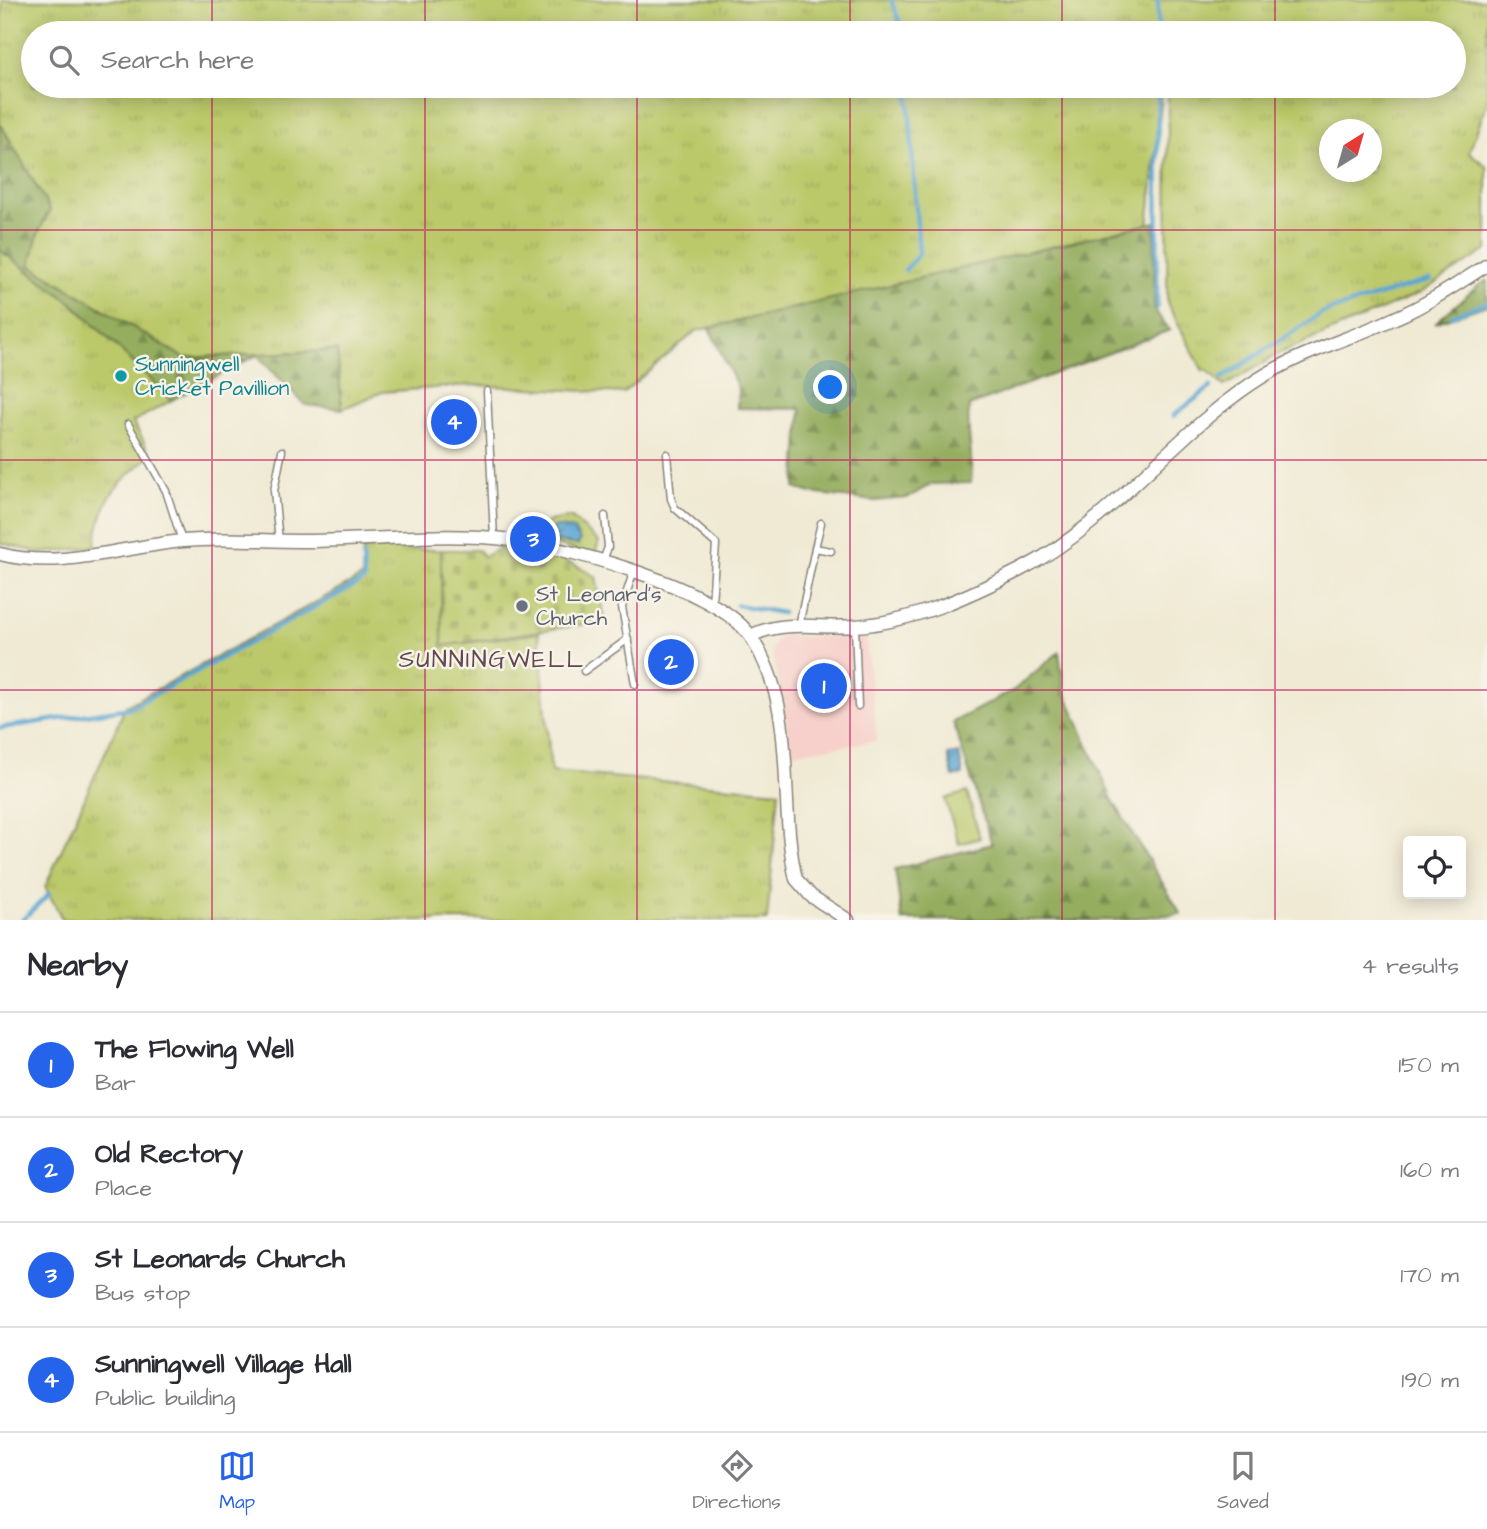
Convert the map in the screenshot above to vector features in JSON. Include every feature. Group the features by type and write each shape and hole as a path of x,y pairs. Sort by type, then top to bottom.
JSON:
{"street":[{"path":"751,636 772,628 855,626 903,619 928,611 1020,570 1083,530 1201,422 1252,383 1290,359 1394,319 1441,295 1487,265"},
{"path":"1,556 40,562 182,541 494,538 543,547 680,588 736,619 751,636 774,686 781,722 796,879 811,896 848,920"}],"lane":[{"path":"487,391 494,538"},
{"path":"128,424 166,491 182,541"},
{"path":"279,541 274,491 282,451"},
{"path":"667,454 671,499 676,509 719,543 712,604"},
{"path":"602,563 608,547 605,516"},
{"path":"799,626 821,523"},
{"path":"816,548 831,551"},
{"path":"633,573 623,599 635,684"},
{"path":"855,626 858,706"},
{"path":"584,671 628,639"}],"shaded area":[{"path":"782,636 866,637 877,741 792,753 772,652 774,644"}],"green space":[{"path":"2,0 1487,0 1487,103 1469,152 1487,167 1487,250 1420,293 1280,353 1224,386 1206,370 1203,371 1167,303 1168,98 1466,98 1466,21 21,21 21,98 1162,98 1148,227 696,331 623,393 472,385 382,392 342,409 337,350 184,358 30,265 38,233 50,210 0,123"},
{"path":"0,123 50,210 38,233 30,265 184,358 337,350 342,409 305,405 257,355 172,400 72,303 0,250"},
{"path":"1155,222 1154,310 1170,330 969,406 971,483 932,484 907,498 874,501 811,493 795,488 801,409 737,408 738,388 709,328"},
{"path":"0,250 72,303 172,400 133,422 151,455 112,494 102,516 95,547 41,553 0,543"},
{"path":"1487,280 1487,305 1435,323 1479,285"},
{"path":"571,517 599,542 594,556 534,538 549,521"},
{"path":"363,548 441,550 442,646 539,633 551,772 779,791 767,920 63,920 45,887 126,706 362,577"},
{"path":"497,549 523,550 549,556 574,564 596,577 605,621 442,646 441,550 478,550 484,557"},
{"path":"1059,652 1064,690 1112,799 1181,914 1114,920 902,920 895,869 992,844 953,722 1014,690"},
{"path":"967,792 980,838 959,844 945,799"}],"water":[{"path":"557,527 574,529 580,540 578,545 539,539 539,534"},
{"path":"959,753 963,775 953,777 948,755"}],"waterway":[{"path":"891,0 899,21"},
{"path":"1158,0 1158,21"},
{"path":"905,270 919,254 909,98"},
{"path":"1157,308 1158,98"},
{"path":"1222,378 1322,313 1430,280"},
{"path":"1452,316 1487,302"},
{"path":"1173,416 1211,387"},
{"path":"0,728 130,708 364,580 363,556"},
{"path":"737,605 782,613"},
{"path":"22,920 49,894"}],"place":[{"name":"Sunningwell Cricket Pavillion","path":"121,376"},
{"name":"Sunningwell Village Hall","path":"454,422"},
{"name":"St Leonards Church","path":"533,539"},
{"name":"St Leonard's Church","path":"522,606"},
{"name":"Old Rectory","path":"671,662"},
{"name":"The Flowing Well","path":"824,686"}],"district":[{"name":"SUNNINGWELL","path":"492,660"}]}
